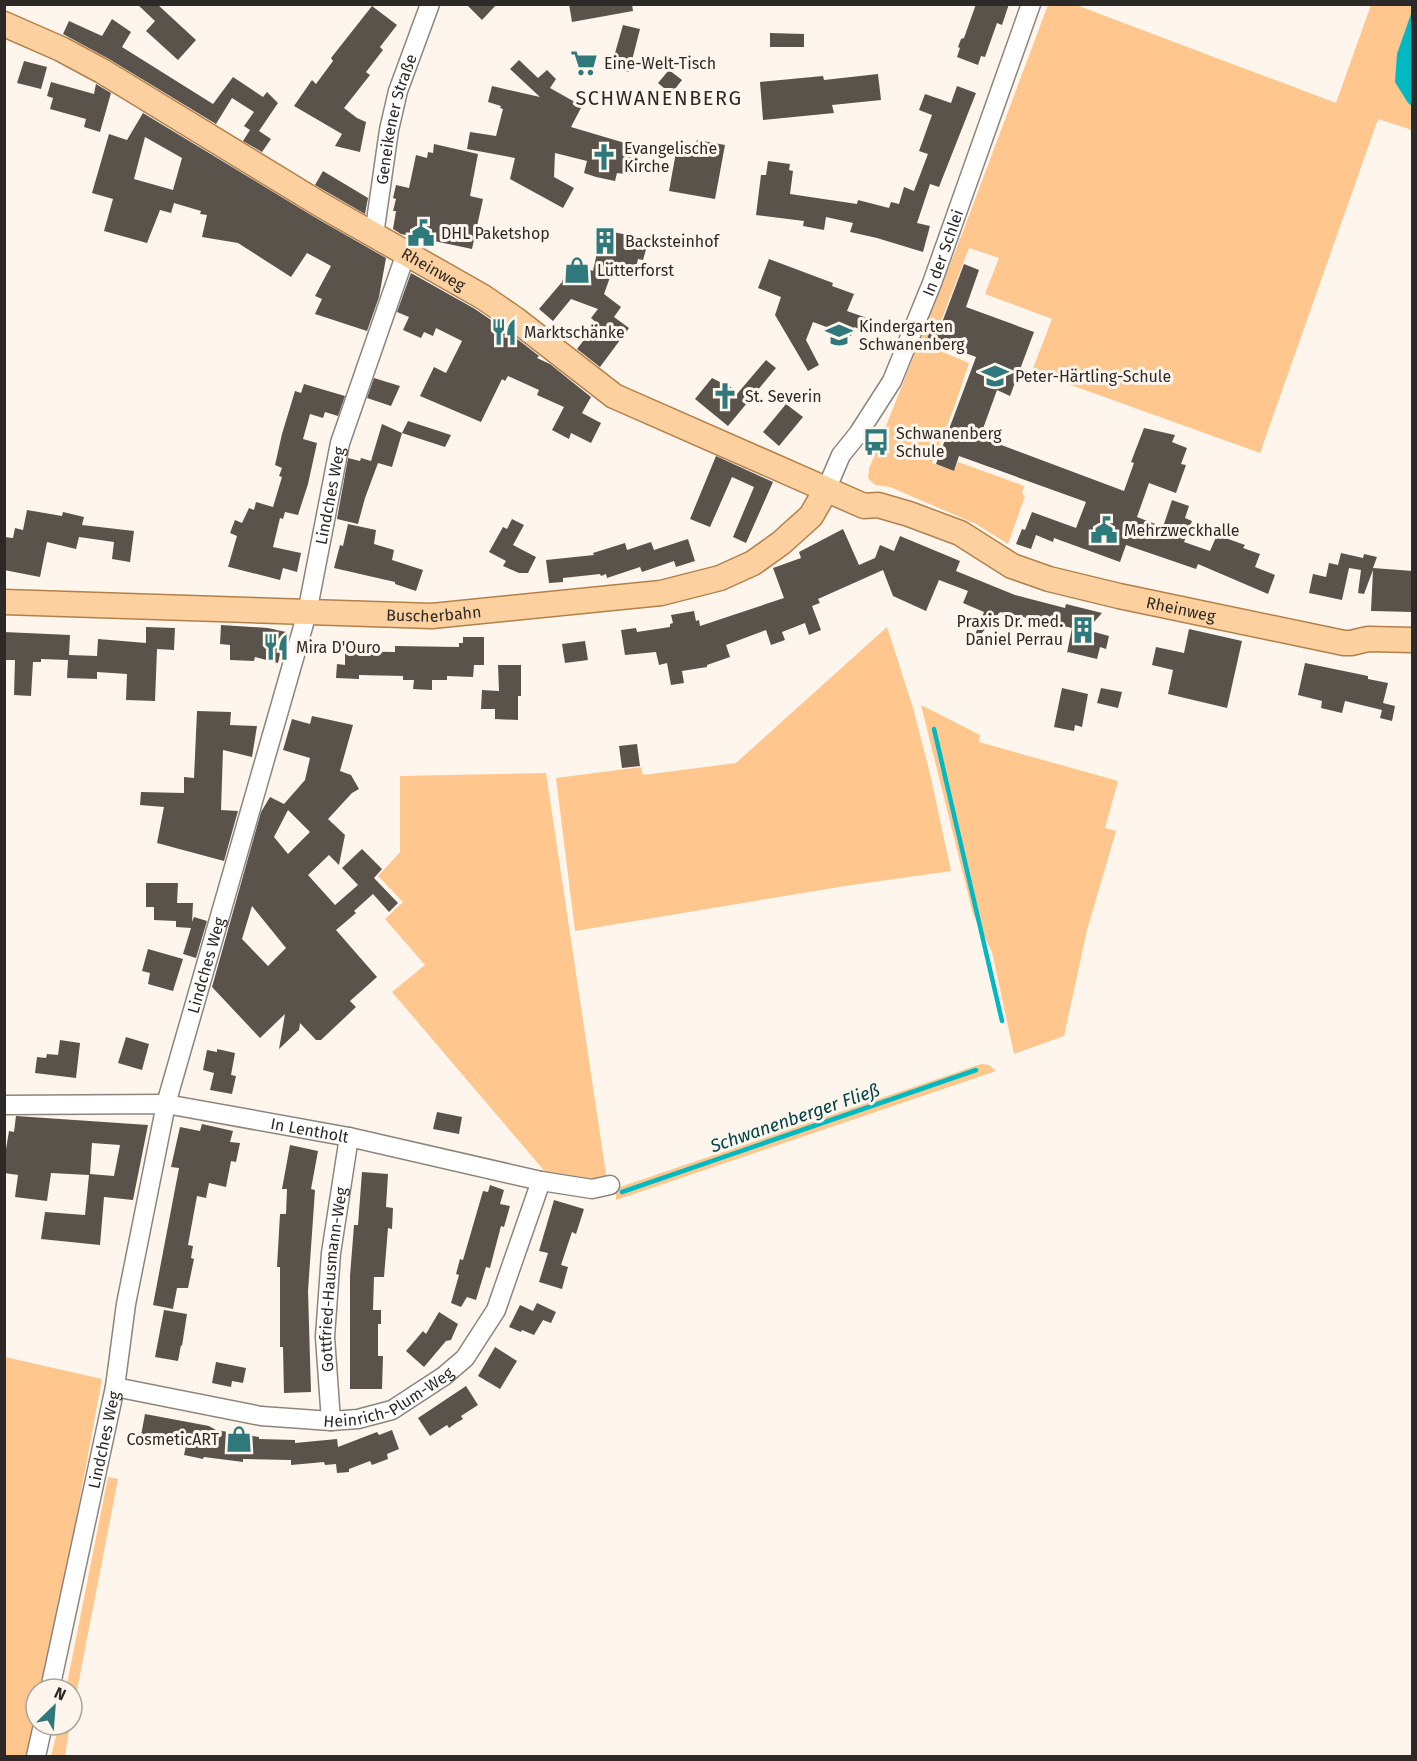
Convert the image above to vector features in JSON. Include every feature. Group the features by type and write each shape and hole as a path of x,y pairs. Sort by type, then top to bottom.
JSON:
{"main road":[{"name":"Rheinweg","path":"4,24 61,49 102,71 374,235 491,302 614,396 864,506 871,514 997,566 1012,566 1049,579 1119,596 1352,643 1368,639 1413,640"},
{"name":"Buscherbahn","path":"4,602 432,616 661,592 720,578 753,563 782,543 811,516 826,490"},
{"name":"Rheinweg","path":"1352,643 1362,651 1413,657"}],"street":[{"name":"Geneikener Straße","path":"374,235 389,130 398,91 430,4"},
{"name":"In der Schlei","path":"826,490 841,455 858,434 892,381 933,283 1031,4"},
{"name":"Lindches Weg","path":"54,1677 115,1387 126,1304 166,1104 307,613 340,443 406,253"},
{"name":"In Lentholt","path":"4,1105 166,1104 349,1137 541,1181 592,1188 610,1185"},
{"name":"Gottfried-Hausmann-Weg","path":"331,1421 326,1327 331,1253 349,1137"},
{"name":"Heinrich-Plum-Weg","path":"115,1387 261,1416 331,1421 358,1419 392,1410 444,1376 465,1358 496,1310 541,1181"},
{"path":"36,1756 40,1737"}],"shaded area":[{"path":"1048,5 1076,5 1336,103 1371,5 1412,5 1412,130 1378,119 1260,453 1032,371 1052,319 985,294 999,258 969,248 931,347 969,363 932,463 954,471 958,462 1024,486 1022,493 1025,496 1008,544 976,524 890,487 875,485 868,478 869,469 962,234"},
{"path":"887,627 913,708 951,871 845,886 575,931 556,778 641,767 643,775 736,763"},
{"path":"921,705 980,735 979,742 1118,781 1105,828 1116,831 1087,930 1064,1036 1014,1054 992,952 973,914"},
{"path":"546,773 607,1181 600,1188 547,1174 392,992 425,965 385,919 403,902 378,876 400,852 400,776"},
{"path":"981,1064 989,1065 996,1071 616,1200 616,1191 620,1187"},
{"path":"5,1357 102,1379 45,1677 24,1677 24,1737 32,1737 28,1756 5,1756"},
{"path":"108,1477 118,1479 80,1677 68,1677"},
{"path":"56,1737 68,1737 65,1756 51,1756"}],"water":[{"path":"1412,11 1412,106 1395,82 1397,54"}],"building":[{"path":"137,4 157,4 196,40 178,60 146,31 155,21"},
{"path":"466,4 497,4 482,20"},
{"path":"569,4 632,4 633,11 572,22"},
{"path":"976,4 1009,4 1002,25 997,23 985,57 981,56 978,65 957,57 960,48 958,47 961,39 964,38"},
{"path":"372,6 397,25 380,47 383,50 366,72 370,75 344,108 366,122 360,152 335,146 342,134 294,106 312,80 316,84 333,61 331,58"},
{"path":"112,19 131,32 122,47 213,104 233,77 263,97 267,92 278,103 259,131 271,139 262,152 243,141 250,130 244,126 254,112 232,98 216,124 63,34 69,21 102,36"},
{"path":"623,25 640,29 629,72 611,67"},
{"path":"770,33 804,34 804,47 770,47"},
{"path":"519,60 538,78 547,70 556,79 550,88 582,106 571,127 625,143 639,158 639,166 633,175 617,173 615,181 596,177 584,173 587,161 555,153 554,177 574,188 563,208 510,179 515,158 467,149 470,132 496,136 503,109 500,108 501,106 488,102 492,86 540,97 510,69"},
{"path":"24,61 47,67 41,89 17,83"},
{"path":"669,70 682,80 671,94 658,83"},
{"path":"878,74 881,100 832,105 834,113 763,120 760,82 823,76 824,80"},
{"path":"51,82 94,94 96,84 111,93 100,132 84,127 86,119 50,109 53,98 47,96"},
{"path":"957,86 976,93 939,187 930,184 917,223 930,226 923,252 850,232 853,223 826,217 824,230 803,226 804,221 756,215 761,175 766,175 768,161 790,164 789,170 793,171 790,194 857,204 858,200 889,208 891,202 899,204 904,187 914,191 928,154 919,151 932,115 919,110 925,94 951,103"},
{"path":"143,113 386,258 379,297 367,331 315,314 322,299 315,296 331,266 307,253 291,277 238,243 202,237 207,215 200,214 201,211 174,203 171,213 160,210 147,243 104,231 113,199 92,193 109,134 127,140","holes":["145,137 182,158 173,190 134,179"]},
{"path":"697,140 725,145 715,199 669,191 678,141 696,144"},
{"path":"434,144 478,154 470,196 483,199 472,249 401,234 393,229 396,199 393,198 396,185 409,188 416,155 427,158 428,152 433,153"},
{"path":"323,171 368,198 365,214 315,185"},
{"path":"602,230 649,239 643,260 638,259 634,276 613,269 604,294 621,307 614,317 629,328 600,367 577,349 597,323 591,318 598,309 571,299 553,321 539,309 562,282 564,276 568,278 573,263 593,271"},
{"path":"769,259 833,283 832,286 854,294 847,311 867,318 862,330 854,327 851,336 813,322 806,340 819,365 808,371 775,315 781,297 758,288"},
{"path":"964,264 979,270 966,307 1034,332 1010,396 997,390 980,437 1124,491 1134,463 1131,462 1144,428 1175,435 1172,442 1187,448 1181,464 1186,465 1176,493 1149,483 1137,517 1163,527 1172,500 1189,506 1185,518 1192,521 1184,542 1210,551 1217,535 1245,545 1243,548 1260,554 1255,567 1275,575 1268,594 1198,564 1196,569 1126,545 1120,562 1054,538 1053,542 1036,535 1031,549 1016,544 1032,512 1076,528 1086,502 959,456 954,471 936,464 976,357 927,339 932,326 940,328"},
{"path":"411,273 475,309 507,331 539,356 537,358 550,364 591,397 582,413 601,423 591,443 571,433 569,439 552,430 564,407 537,395 539,390 508,376 505,381 502,379 481,422 420,396 434,367 446,373 462,341 436,328 433,336 424,332 421,338 403,330 409,317 397,312"},
{"name":"St. Severin","path":"766,360 776,368 728,426 695,399 712,378 727,383 737,394"},
{"path":"374,378 400,386 391,406 367,398"},
{"path":"304,384 345,396 338,416 325,412 323,418 310,414 303,439 317,443 308,484 298,515 285,512 283,519 280,518 273,547 301,553 297,572 283,568 280,580 228,567 237,536 230,533 235,520 242,523 249,508 254,510 256,502 273,507 282,477 279,476 282,468 275,465 282,434 295,391 301,393"},
{"path":"786,404 803,417 779,446 763,432"},
{"path":"408,421 451,435 445,447 402,433"},
{"path":"382,424 402,433 392,467 378,463 358,524 337,519 348,458 371,461"},
{"path":"716,456 773,482 746,543 733,537 754,487 732,477 710,527 690,519"},
{"path":"27,510 62,516 63,512 84,517 82,525 134,531 130,562 112,559 114,542 79,537 76,549 47,542 40,577 4,570 4,537 13,538 15,528 23,530"},
{"path":"512,519 524,525 513,545 536,557 528,573 519,573 503,566 506,561 489,552 503,527 507,529"},
{"path":"348,524 376,530 374,544 394,550 392,560 423,570 416,591 395,584 395,582 334,568 340,545 343,546"},
{"path":"843,529 859,565 875,558 880,545 894,551 900,536 960,561 956,571 1015,595 1065,608 1066,604 1102,613 1087,630 1109,636 1106,649 1100,647 1097,659 1067,653 1072,628 1000,612 975,641 973,640 984,612 963,603 968,591 939,580 926,611 893,596 883,570 818,599 820,603 812,606 821,630 809,635 805,623 782,632 785,640 771,645 766,630 726,645 730,657 707,665 707,667 682,671 684,683 671,685 667,663 659,665 656,652 625,655 621,630 636,628 637,632 670,627 673,623 671,615 694,611 696,621 699,620 700,626 784,598 773,568 801,558 799,552"},
{"path":"688,539 695,561 676,567 674,561 642,572 640,567 607,578 606,574 601,576 600,574 563,578 563,582 549,583 546,560 594,555 593,553 625,543 627,550 651,542 654,550"},
{"path":"1341,553 1363,558 1364,554 1377,557 1373,568 1413,571 1413,612 1371,611 1373,570 1364,594 1358,593 1361,570 1349,568 1342,600 1309,593 1313,574 1326,577 1329,563 1338,565"},
{"path":"221,625 268,628 286,632 278,663 255,657 254,661 230,660 230,645 220,644"},
{"path":"146,627 175,628 174,650 157,649 155,701 126,700 127,674 97,672 97,679 67,678 68,660 41,659 41,662 33,662 31,696 14,695 15,660 4,660 4,632 70,635 69,655 97,656 98,639 146,643"},
{"path":"1189,629 1242,641 1227,708 1168,694 1173,670 1152,665 1156,647 1184,653"},
{"path":"463,637 484,637 484,665 474,665 473,677 447,676 447,680 432,680 432,690 413,689 414,680 403,680 403,676 359,675 359,679 336,678 337,664 345,665 345,651 395,652 395,646 459,647 459,643 463,643"},
{"path":"585,641 588,660 565,663 562,644"},
{"path":"1305,663 1368,676 1368,679 1388,683 1383,703 1395,706 1392,721 1380,718 1382,710 1345,701 1342,713 1321,708 1322,701 1298,695"},
{"path":"498,665 521,665 518,720 495,719 495,709 481,709 482,690 499,691"},
{"path":"1062,688 1088,694 1082,727 1075,725 1074,731 1054,727"},
{"path":"1101,688 1122,692 1118,708 1097,703"},
{"path":"197,711 231,712 230,725 257,726 252,757 223,750 221,810 238,811 224,861 157,843 164,807 140,805 141,792 184,793 184,777 194,778"},
{"path":"312,716 353,725 340,771 351,775 359,789 352,793 328,819 345,835 339,865 329,855 308,875 335,905 358,885 342,868 362,849 382,869 374,878 398,903 389,912 373,894 336,930 377,977 350,1001 356,1007 321,1040 316,1040 300,1023 299,1030 279,1049 285,1014 260,1038 212,987 261,812 270,797 284,804 305,780 310,758 283,750 292,719 310,724","holes":["288,810 310,832 288,854 274,837","252,906 286,948 268,966 242,939"]},
{"path":"637,744 640,766 622,768 619,746"},
{"path":"146,883 178,883 177,903 193,903 192,922 194,917 207,921 196,958 183,954 191,928 176,927 176,921 154,920 154,907 146,907"},
{"path":"148,949 183,959 173,991 148,984 150,973 142,971"},
{"path":"126,1037 149,1044 142,1070 118,1063"},
{"path":"60,1040 80,1043 76,1078 35,1073 37,1057 46,1058 47,1054 58,1055"},
{"path":"217,1049 235,1053 231,1075 236,1076 232,1094 210,1090 214,1073 203,1070 207,1050 217,1052"},
{"path":"437,1112 462,1117 459,1134 433,1129"},
{"path":"16,1116 148,1125 133,1200 104,1197 100,1245 41,1239 45,1212 85,1215 89,1175 51,1173 47,1201 15,1197 18,1175 4,1173 9,1131 14,1132","holes":["92,1143 120,1145 114,1176 90,1174"]},
{"path":"202,1124 233,1131 230,1142 240,1143 236,1162 231,1161 226,1187 209,1183 206,1198 197,1196 188,1245 193,1246 191,1258 194,1259 188,1288 177,1288 173,1309 153,1305 179,1168 171,1167 180,1127 200,1131"},
{"path":"290,1145 318,1151 311,1189 315,1190 308,1291 311,1392 284,1393 283,1347 280,1347 280,1267 277,1267 280,1214 286,1214 287,1189 282,1189"},
{"path":"362,1172 388,1174 386,1207 393,1208 392,1229 388,1228 384,1277 374,1277 373,1310 381,1310 381,1324 378,1324 378,1356 383,1356 382,1389 350,1389 350,1276 354,1225 358,1225"},
{"path":"490,1185 504,1190 500,1204 510,1206 504,1227 501,1226 490,1268 486,1267 476,1300 467,1297 461,1307 451,1303 459,1275 456,1274 460,1259 463,1260 483,1191 488,1192"},
{"path":"554,1200 584,1209 576,1234 572,1232 561,1265 568,1267 562,1289 539,1282 548,1253 539,1251"},
{"path":"537,1303 556,1312 551,1323 543,1320 534,1335 509,1327 520,1305 533,1311"},
{"path":"164,1310 187,1314 178,1361 155,1357"},
{"path":"439,1312 458,1324 451,1340 446,1341 424,1367 406,1351 423,1331 426,1334"},
{"path":"495,1347 517,1361 500,1389 478,1376"},
{"path":"216,1362 246,1368 243,1383 232,1381 231,1387 212,1383"},
{"path":"466,1386 478,1405 461,1416 463,1419 449,1428 447,1425 430,1436 418,1418"},
{"path":"145,1414 209,1426 216,1430 259,1437 259,1439 295,1440 295,1443 337,1439 338,1447 377,1432 379,1435 392,1430 399,1449 387,1454 388,1459 372,1465 370,1461 349,1469 349,1472 337,1473 336,1464 325,1465 324,1462 291,1465 291,1460 243,1459 243,1462 204,1457 203,1459 184,1455 187,1441 158,1435 156,1444 140,1441"}],"waterway":[{"name":"Schwanenberger Fließ","path":"934,729 1002,1021"},
{"name":"Schwanenberger Fließ","path":"622,1192 976,1070"}],"place":[{"name":"Eine-Welt-Tisch","path":"584,63"},
{"name":"Evangelische Kirche","path":"604,157"},
{"name":"DHL Paketshop","path":"421,233"},
{"name":"Backsteinhof","path":"605,241"},
{"name":"Lütterforst","path":"577,270"},
{"name":"Marktschänke","path":"504,332"},
{"name":"Kindergarten Schwanenberg","path":"839,335"},
{"name":"Peter-Härtling-Schule","path":"995,376"},
{"name":"St. Severin","path":"725,396"},
{"name":"Schwanenberg Schule","path":"876,442"},
{"name":"Mehrzweckhalle","path":"1104,530"},
{"name":"Praxis Dr. med. Daniel Perrau","path":"1083,630"},
{"name":"Mira D'Ouro","path":"276,647"},
{"name":"CosmeticART","path":"239,1439"}],"district":[{"name":"SCHWANENBERG","path":"659,98"}]}
